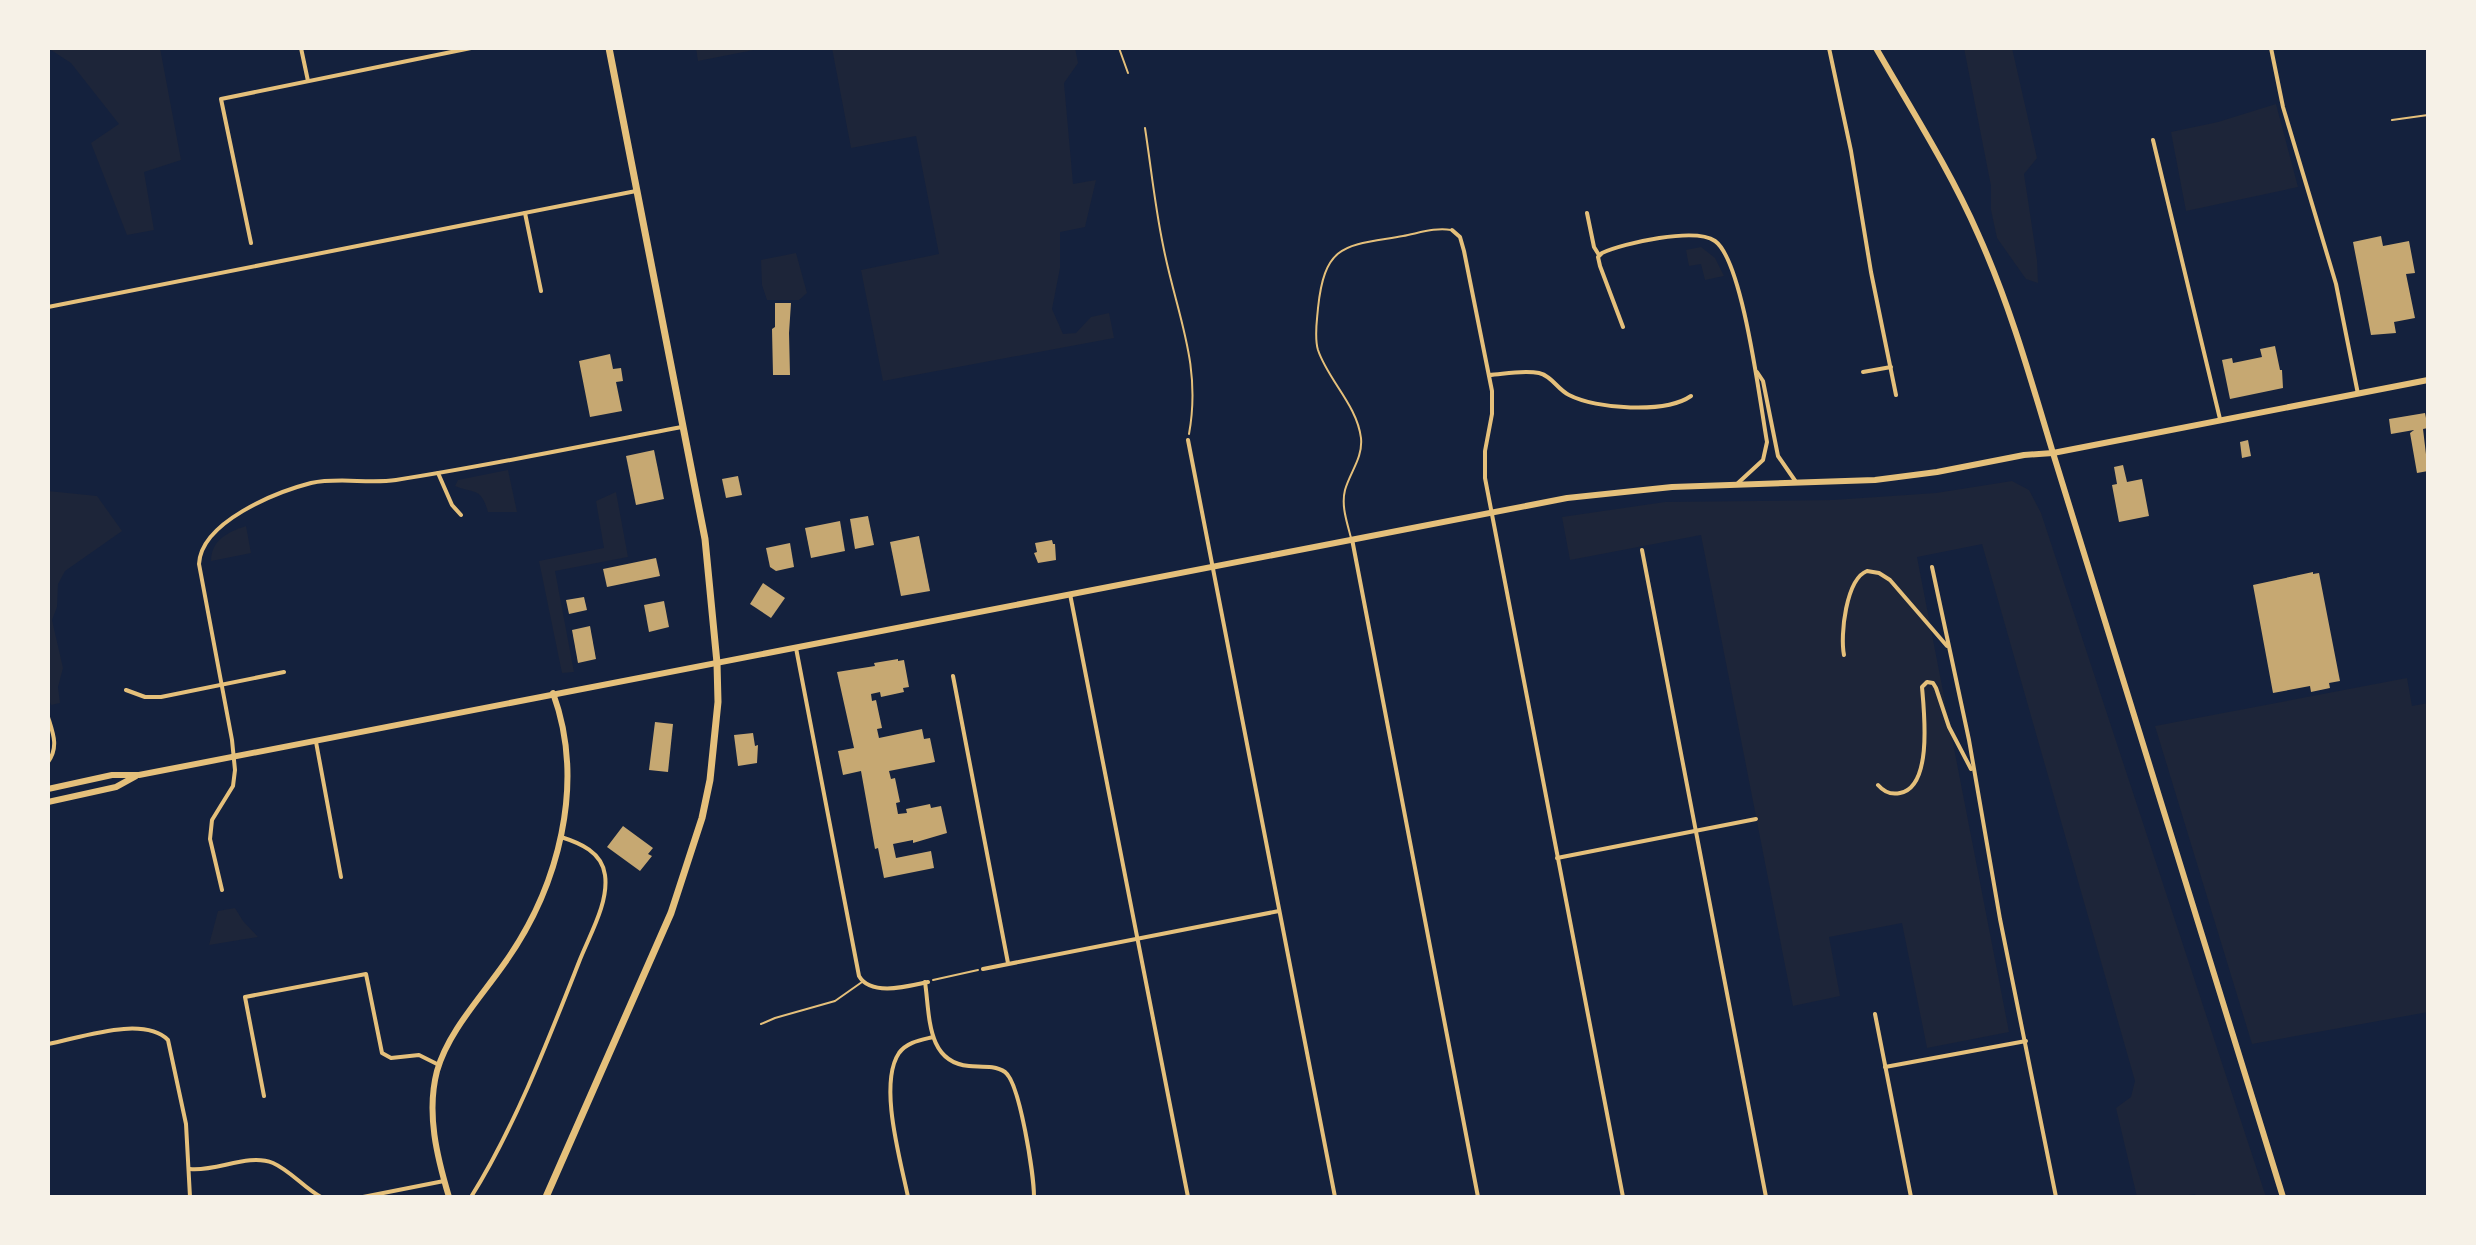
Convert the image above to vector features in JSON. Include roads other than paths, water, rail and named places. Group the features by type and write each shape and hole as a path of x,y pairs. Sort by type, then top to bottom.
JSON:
{"main road":[{"path":"546,1197 671,913 687,868 712,770 718,702 705,539 609,48"},
{"path":"1876,48 1958,192 1979,236 2016,333 2283,1197"},
{"path":"48,789 112,775 139,775 1491,512 1618,491 1895,478 2024,455 2053,453 2428,380"},
{"path":"449,1197 431,1111 439,1065 451,1039 532,921 561,837 566,797 566,754 561,717 553,693"},
{"path":"48,802 116,787 139,775"}],"street":[{"path":"301,48 308,81"},
{"path":"251,243 221,99 471,48"},
{"path":"1829,48 1896,395"},
{"path":"2271,48 2283,107 2330,261 2358,394"},
{"path":"2153,140 2220,419"},
{"path":"48,307 636,191"},
{"path":"525,213 541,291"},
{"path":"1587,213 1601,271 1623,327"},
{"path":"1452,230 1460,237 1464,251 1489,375 1493,405 1485,451 1485,478 1623,1197"},
{"path":"1599,255 1616,248 1683,235 1701,235 1715,241 1727,255 1737,281 1756,370 1767,449 1759,465 1736,485"},
{"path":"1863,372 1891,367"},
{"path":"1756,370 1763,381 1779,460 1799,484"},
{"path":"1489,375 1540,373 1570,396 1629,408 1678,402 1691,396"},
{"path":"222,890 210,839 212,820 229,795 235,778 234,755 199,564 200,553 222,524 306,485 335,481 376,482 438,473 682,427"},
{"path":"1188,440 1335,1197"},
{"path":"438,473 452,505 461,515"},
{"path":"1352,539 1478,1197"},
{"path":"1642,550 1766,1197"},
{"path":"1932,567 2056,1197"},
{"path":"1844,655 1842,630 1852,589 1859,575 1870,570 1890,580 1948,648"},
{"path":"1070,594 1188,1197"},
{"path":"796,648 856,968 862,982 875,988 926,982 933,1037 940,1053 947,1060 962,1065 999,1069 1013,1081 1034,1197"},
{"path":"126,690 152,698 284,672"},
{"path":"953,676 1008,963"},
{"path":"1878,785 1885,791 1900,793 1911,788 1918,779 1925,719 1922,687 1927,682 1936,688 1955,740 1974,773"},
{"path":"48,717 54,753 48,762"},
{"path":"315,740 341,877"},
{"path":"1557,858 1756,819"},
{"path":"471,1197 554,1024 602,903 605,880 600,860 580,844 561,837"},
{"path":"983,969 1279,911"},
{"path":"264,1096 245,997 366,974 382,1053 391,1058 419,1055 439,1065"},
{"path":"1875,1014 1911,1197"},
{"path":"48,1044 131,1028 161,1033 168,1040 174,1057 189,1154 190,1197"},
{"path":"908,1197 892,1107 895,1062 903,1049 914,1042 933,1037"},
{"path":"1885,1067 2026,1041"},
{"path":"190,1169 208,1170 268,1161 321,1197"},
{"path":"363,1197 444,1181"}],"lane":[{"path":"2392,120 2428,115"},
{"path":"1352,539 1344,497 1358,459 1361,438 1354,416 1317,348 1316,331 1324,273 1332,258 1353,246 1427,231 1452,230"},
{"path":"761,1024 835,1001 862,982"}]}
